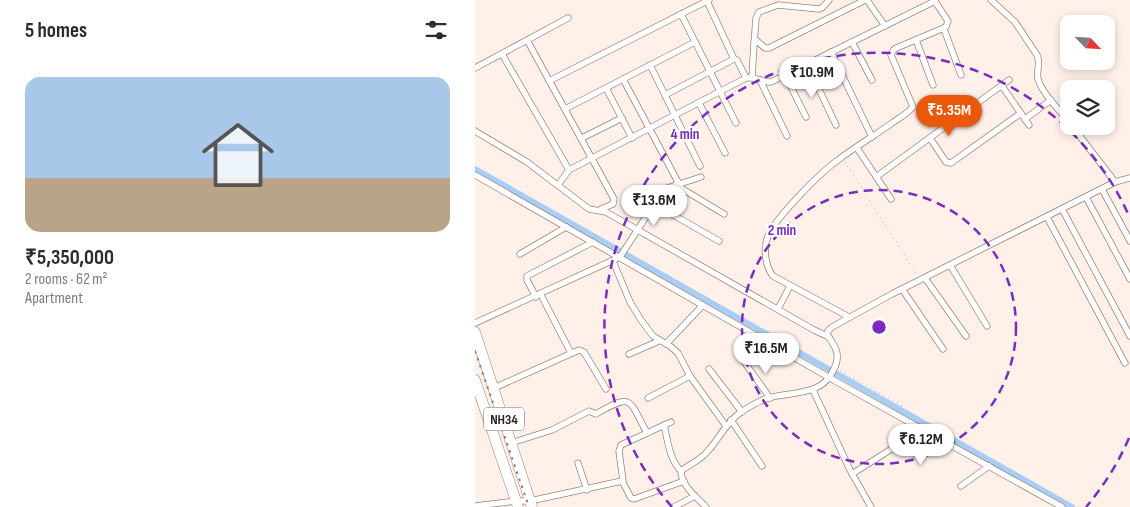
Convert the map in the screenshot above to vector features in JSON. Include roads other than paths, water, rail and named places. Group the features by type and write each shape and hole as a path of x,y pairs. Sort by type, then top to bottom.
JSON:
{"highway":[{"name":"NH34","path":"475,332 531,504"},
{"name":"NH34","path":"475,380 478,398 517,504"}],"street":[{"path":"549,81 708,0 734,59 737,60 749,78"},
{"path":"749,78 756,18 761,11 778,5 819,9 829,0"},
{"path":"754,44 757,41 765,48 769,48 866,0 870,2 885,26"},
{"path":"991,0 1015,22 1037,56 1039,62 1037,72 1039,81 1060,111"},
{"path":"558,185 569,170 720,92 749,78 768,83 935,1 948,21 944,29 894,50 891,55 913,107 823,172 776,224 769,235 766,248 767,267 773,276 849,317"},
{"path":"681,14 736,123"},
{"path":"475,68 568,18"},
{"path":"944,29 961,75"},
{"path":"527,40 614,198 613,204 599,210"},
{"path":"916,40 933,85"},
{"path":"565,109 695,42"},
{"path":"852,42 872,80"},
{"path":"831,52 872,137"},
{"path":"502,54 569,170"},
{"path":"665,95 734,59"},
{"path":"807,64 836,125"},
{"path":"650,65 700,166"},
{"path":"785,75 806,117"},
{"path":"623,79 678,184 724,214"},
{"path":"760,80 787,136"},
{"path":"876,177 1009,80"},
{"path":"1002,86 1027,122 1051,100"},
{"path":"606,88 632,138"},
{"path":"699,103 725,153"},
{"path":"930,138 946,162 951,163 1021,113"},
{"path":"582,138 622,118"},
{"path":"475,131 515,153 589,209 606,212 829,337"},
{"path":"1079,135 1115,182"},
{"path":"857,148 891,199"},
{"path":"475,175 621,256 703,305 833,373 923,429 1062,507"},
{"path":"475,323 538,296 621,256 664,189 701,177"},
{"path":"681,471 696,463 707,453 731,420 742,412 770,398 804,393 822,385 833,373 837,362 838,352 827,333 832,327 902,289 1115,182 1130,178"},
{"path":"1102,189 1130,241"},
{"path":"1086,197 1130,279"},
{"path":"654,204 719,241"},
{"path":"1062,209 1130,336"},
{"path":"1047,217 1125,363"},
{"path":"520,254 566,227"},
{"path":"571,353 527,280 527,276 593,242"},
{"path":"613,261 634,310 659,341 678,353 691,376 726,426"},
{"path":"949,265 987,326"},
{"path":"923,279 966,336"},
{"path":"778,309 790,286"},
{"path":"902,289 943,349"},
{"path":"666,344 703,305"},
{"path":"629,354 659,341"},
{"path":"494,388 579,350 584,352 606,389"},
{"path":"745,363 770,398"},
{"path":"709,369 742,412"},
{"path":"648,398 691,376"},
{"path":"813,390 832,434 871,507"},
{"path":"511,443 552,430 587,412 596,414 618,402 624,401 631,404 647,433"},
{"path":"731,420 762,466"},
{"path":"671,422 624,443 619,448 623,482 631,498 634,499 684,481"},
{"path":"664,425 671,456 675,464 681,471 684,481 706,507"},
{"path":"852,474 923,429"},
{"path":"908,440 918,455 942,440"},
{"path":"578,463 587,490"},
{"path":"961,486 989,466"},
{"path":"475,506 531,504 623,482"},
{"path":"673,507 695,496"}],"waterway":[{"path":"475,169 1072,507"}],"railway":[{"path":"475,351 529,507"}]}
